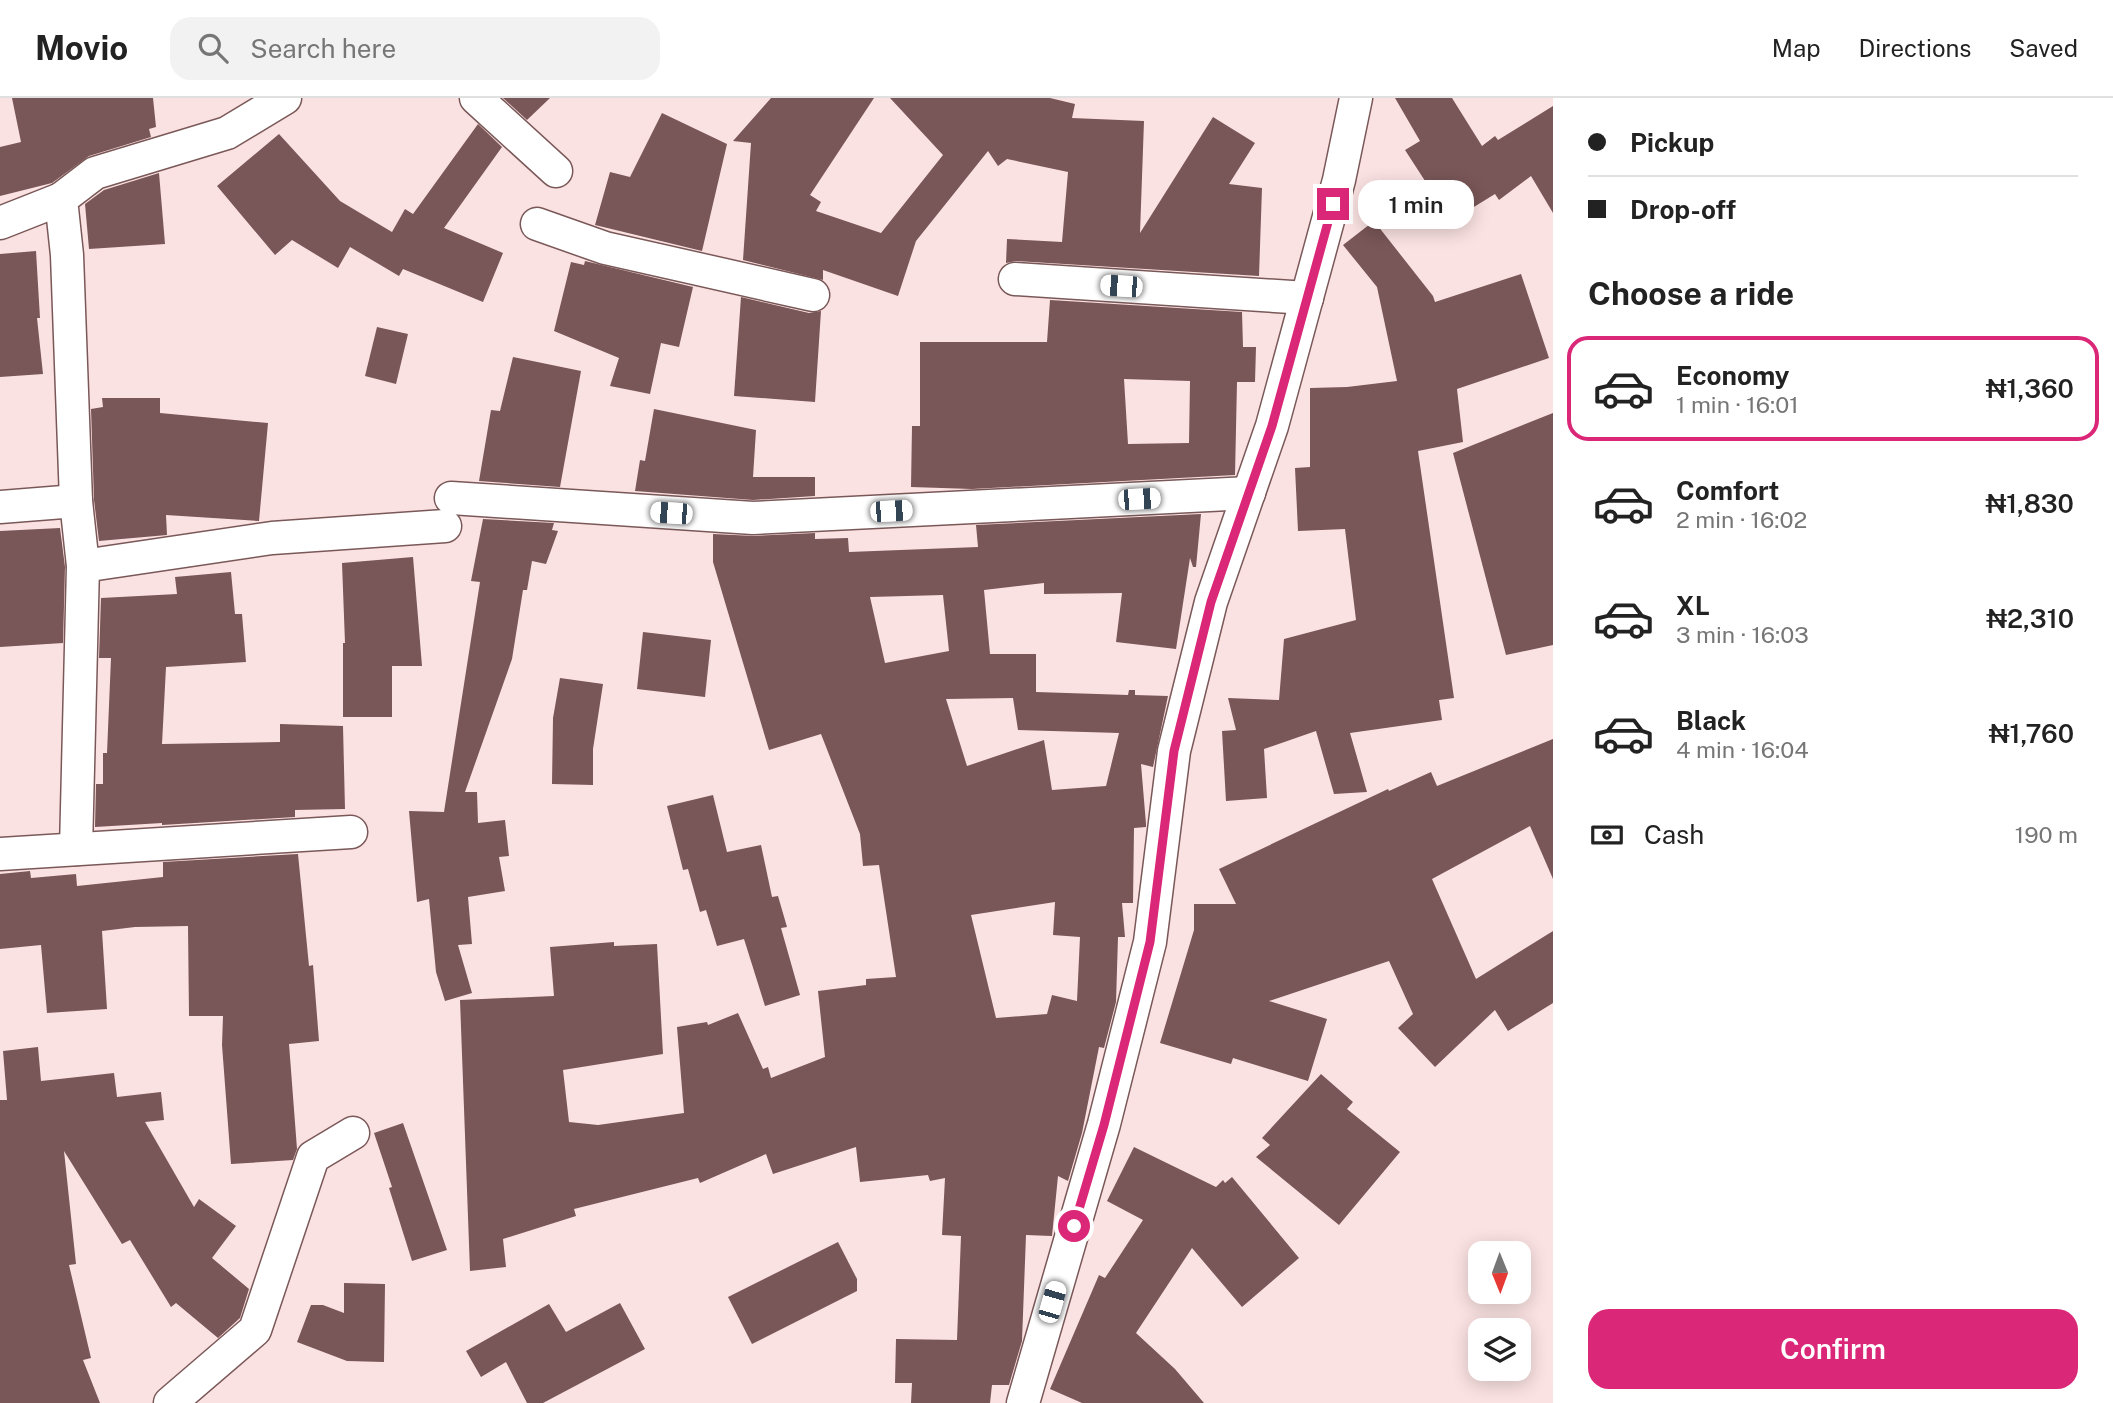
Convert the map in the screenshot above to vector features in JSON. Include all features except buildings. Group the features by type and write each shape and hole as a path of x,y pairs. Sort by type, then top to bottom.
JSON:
{"street":[{"path":"0,223 61,198 95,173 227,133 285,98"},
{"path":"476,98 556,171"},
{"path":"1023,1403 1104,1125 1150,942 1174,751 1211,602 1272,426 1339,180 1356,98"},
{"path":"61,198 67,255 76,500 83,566 76,849"},
{"path":"537,224 605,248 813,295"},
{"path":"1014,279 1307,298"},
{"path":"83,566 448,512 753,518 1249,493"},
{"path":"0,508 76,500"},
{"path":"0,854 351,832"},
{"path":"170,1403 255,1331 313,1157 353,1133"}],"route":[{"path":"1074,1226 1104,1125 1150,942 1174,751 1211,602 1272,426 1333,204"}]}
